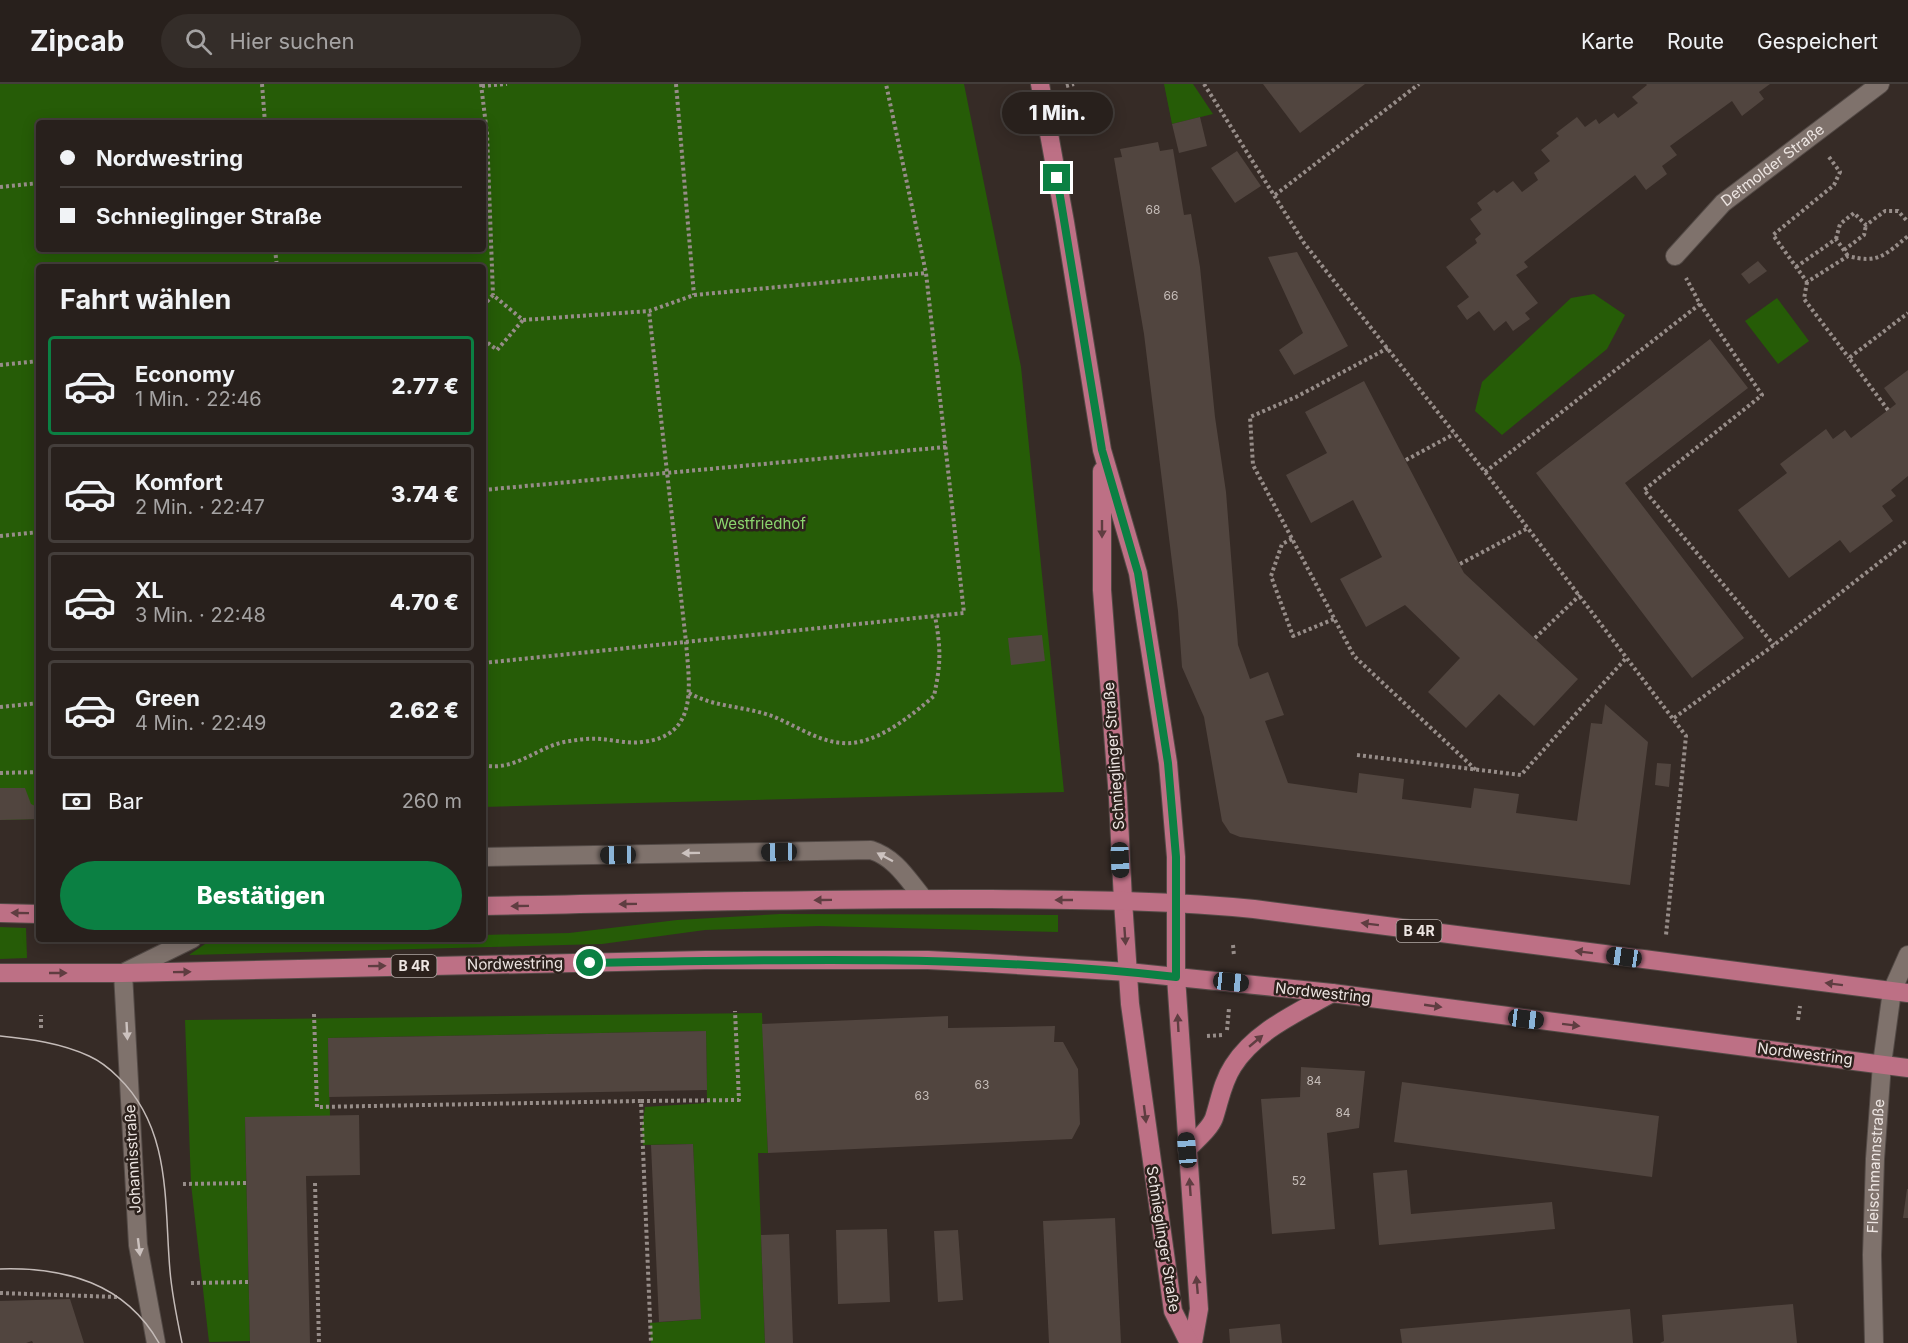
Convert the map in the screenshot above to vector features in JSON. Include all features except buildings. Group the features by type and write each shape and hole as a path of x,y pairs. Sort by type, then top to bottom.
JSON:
{"main road":[{"name":"Schnieglinger Straße","path":"1040,84 1102,450 1139,580 1173,804 1176,857 1176,977 1199,1309 1191,1343"},
{"name":"Schnieglinger Straße","path":"1102,450 1102,590 1118,798 1122,901 1135,1043 1173,1311 1191,1343"},
{"name":"B 4R","path":"486,906 924,899 1175,903 1254,909 1900,992"},
{"path":"0,913 36,914"},
{"name":"Nordwestring","path":"0,974 705,960 928,960 1128,972 1332,993 1908,1068"},
{"path":"1187,1150 1214,1121 1222,1088 1233,1065 1245,1051 1274,1026 1332,993"}],"street":[{"name":"Detmolder Straße","path":"1675,256 1723,203 1880,84"},
{"path":"486,857 871,850 893,860 924,899"},
{"name":"Nordwestring","path":"123,973 186,942"},
{"name":"Fleischmannstraße","path":"1874,1343 1873,1223 1882,1064 1908,955"},
{"name":"Johannisstraße","path":"123,973 138,1245 156,1343"}],"path":[{"path":"262,84 265,120"},
{"path":"484,120 482,85 507,84"},
{"path":"676,84 694,295"},
{"path":"486,663 964,613 926,273 886,84"},
{"path":"1204,84 1304,243 1485,472 1686,736 1663,963"},
{"path":"1275,195 1419,84"},
{"path":"1814,134 1840,172 1834,186 1773,235 1807,282 1804,299 1888,410"},
{"path":"486,154 493,295 486,303"},
{"path":"0,187 36,183"},
{"path":"1844,250 1864,235 1866,225 1885,211 1898,212 1908,222"},
{"path":"1796,267 1836,239 1840,224 1854,213 1866,225"},
{"path":"1836,239 1848,256 1865,260 1877,258 1908,236"},
{"path":"1675,256 1700,304 1762,395 1644,490 1774,645"},
{"path":"1807,282 1848,256"},
{"path":"493,295 523,320 649,311 694,295 926,273"},
{"path":"1485,472 1700,304"},
{"path":"486,766 495,768 512,764 554,744 578,739 598,738 641,742 666,736 685,717 689,693 686,642 649,311"},
{"path":"1849,358 1908,313"},
{"path":"486,341 497,350 523,320"},
{"path":"1388,348 1296,397 1250,417 1253,465 1354,656 1476,770"},
{"path":"0,364 36,361"},
{"path":"1406,460 1455,434"},
{"path":"486,490 946,447"},
{"path":"1460,564 1528,528"},
{"path":"0,536 36,532"},
{"path":"1292,539 1282,544 1271,576 1293,636 1334,619"},
{"path":"1674,718 1774,645 1908,540"},
{"path":"1535,638 1580,595"},
{"path":"689,693 704,701 771,716 818,736 842,743 864,740 891,729 934,696 940,649 935,616"},
{"path":"1357,755 1521,774 1627,657"},
{"path":"0,707 36,703"},
{"path":"0,773 36,772"},
{"path":"1233,945 1234,951"},
{"path":"1205,1036 1227,1034 1229,1004"},
{"path":"314,1014 317,1107 739,1100 735,1011"},
{"path":"41,1015 41,1028"},
{"path":"641,1101 651,1343"},
{"path":"183,1184 246,1183"},
{"path":"315,1183 319,1343"},
{"path":"191,1283 249,1282"},
{"path":"0,1293 117,1297"}],"green space":[{"name":"Westfriedhof","path":"0,84 964,84 1021,367 1064,792 486,807 486,264 36,264 36,819 0,820"},
{"path":"1164,84 1193,84 1213,114 1172,124"},
{"path":"1594,294 1625,315 1607,349 1502,435 1475,411 1482,382 1571,298"},
{"path":"1777,298 1809,341 1778,364 1745,321"},
{"path":"780,914 1058,915 1058,932 819,926 705,930 602,944 189,955 205,944 486,942 486,935 569,933 677,920"},
{"path":"0,927 26,928 27,958 0,959"},
{"path":"762,1013 768,1153 758,1153 765,1343 651,1343 650,1323 700,1319 693,1144 643,1145 642,1127 645,1107 707,1103 706,1031 328,1038 330,1116 245,1118 250,1341 209,1342 191,1184 185,1020"}],"tram line":[{"path":"0,1036 34,1040 89,1056 112,1071 135,1097 148,1120 157,1143 162,1168 171,1280 182,1343"},
{"path":"0,1269 47,1271 91,1283 111,1293 129,1306 159,1343"}],"route":[{"path":"590,963 705,960 928,960 1044,966 1176,977 1176,857 1168,763 1138,573 1102,450 1057,178"}]}
